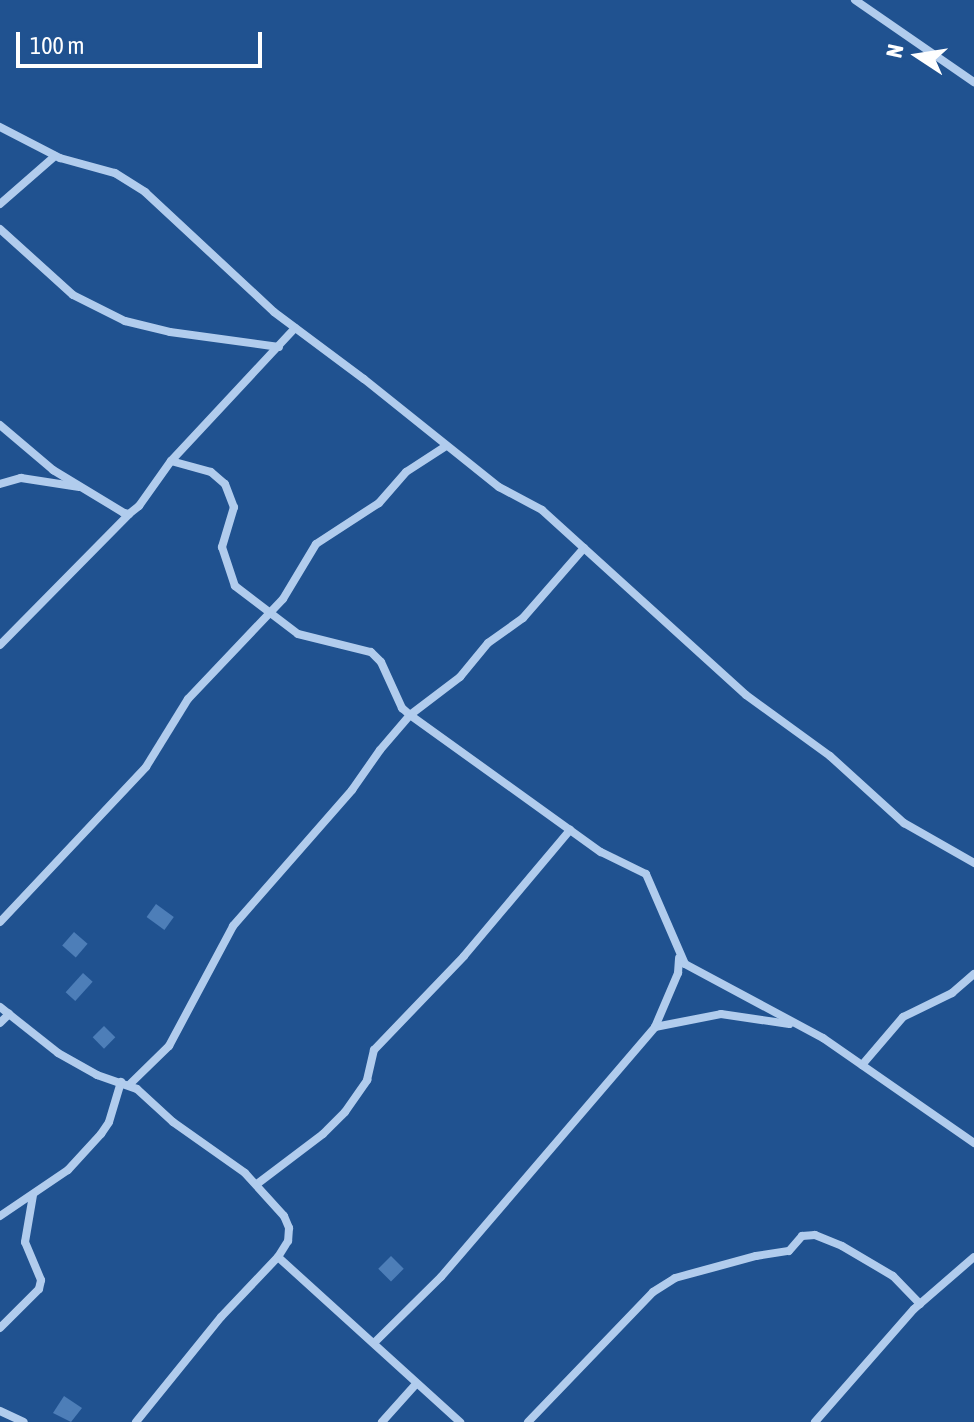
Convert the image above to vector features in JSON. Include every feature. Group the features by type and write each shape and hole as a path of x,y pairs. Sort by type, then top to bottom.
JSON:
{"street":[{"path":"855,0 974,82"},
{"path":"0,127 55,156 115,173 145,192 295,328 499,487 542,510 746,695 830,756 904,823 974,863"},
{"path":"0,204 55,156"},
{"path":"0,229 73,295 125,321 170,332 279,347"},
{"path":"0,645 129,514 171,461 295,328"},
{"path":"0,425 53,470 129,514"},
{"path":"0,922 146,767 188,699 291,588 316,544 379,503 406,472 446,446"},
{"path":"171,461 211,472 225,484 234,507 222,547 235,586 311,640 350,644 371,652 381,662 402,708 410,715 601,852 646,874 679,958 678,973 655,1027 441,1277 374,1343"},
{"path":"0,484 21,478 87,489"},
{"path":"0,1216 68,1170 101,1134 125,1084 169,1046 233,926 323,826 410,715 460,677 488,643 523,618 584,548"},
{"path":"257,1184 323,1134 345,1112 361,1093 374,1050 464,956 570,830"},
{"path":"679,958 862,1065 974,1143"},
{"path":"862,1065 903,1017 952,993 974,974"},
{"path":"0,1007 58,1053 97,1075 125,1084 257,1184 271,1198 289,1228 288,1241 278,1257 221,1317 136,1422"},
{"path":"0,1023 9,1014"},
{"path":"655,1027 721,1014 798,1025"},
{"path":"0,1328 39,1289 41,1280 25,1242 33,1195"},
{"path":"528,1422 653,1292 675,1278 756,1256 789,1251 802,1236 815,1235 842,1246 893,1276 920,1304"},
{"path":"278,1257 460,1422"},
{"path":"815,1422 920,1304 974,1257"},
{"path":"382,1422 416,1384"},
{"path":"0,1411 24,1422"}],"building":[{"path":"156,904 174,917 164,930 147,917"},
{"path":"74,932 88,944 76,957 62,946"},
{"path":"83,973 93,982 75,1001 66,992"},
{"path":"104,1026 115,1037 104,1049 93,1037"},
{"path":"391,1256 404,1269 391,1281 378,1269"},
{"path":"64,1396 82,1408 71,1422 53,1413"}]}
